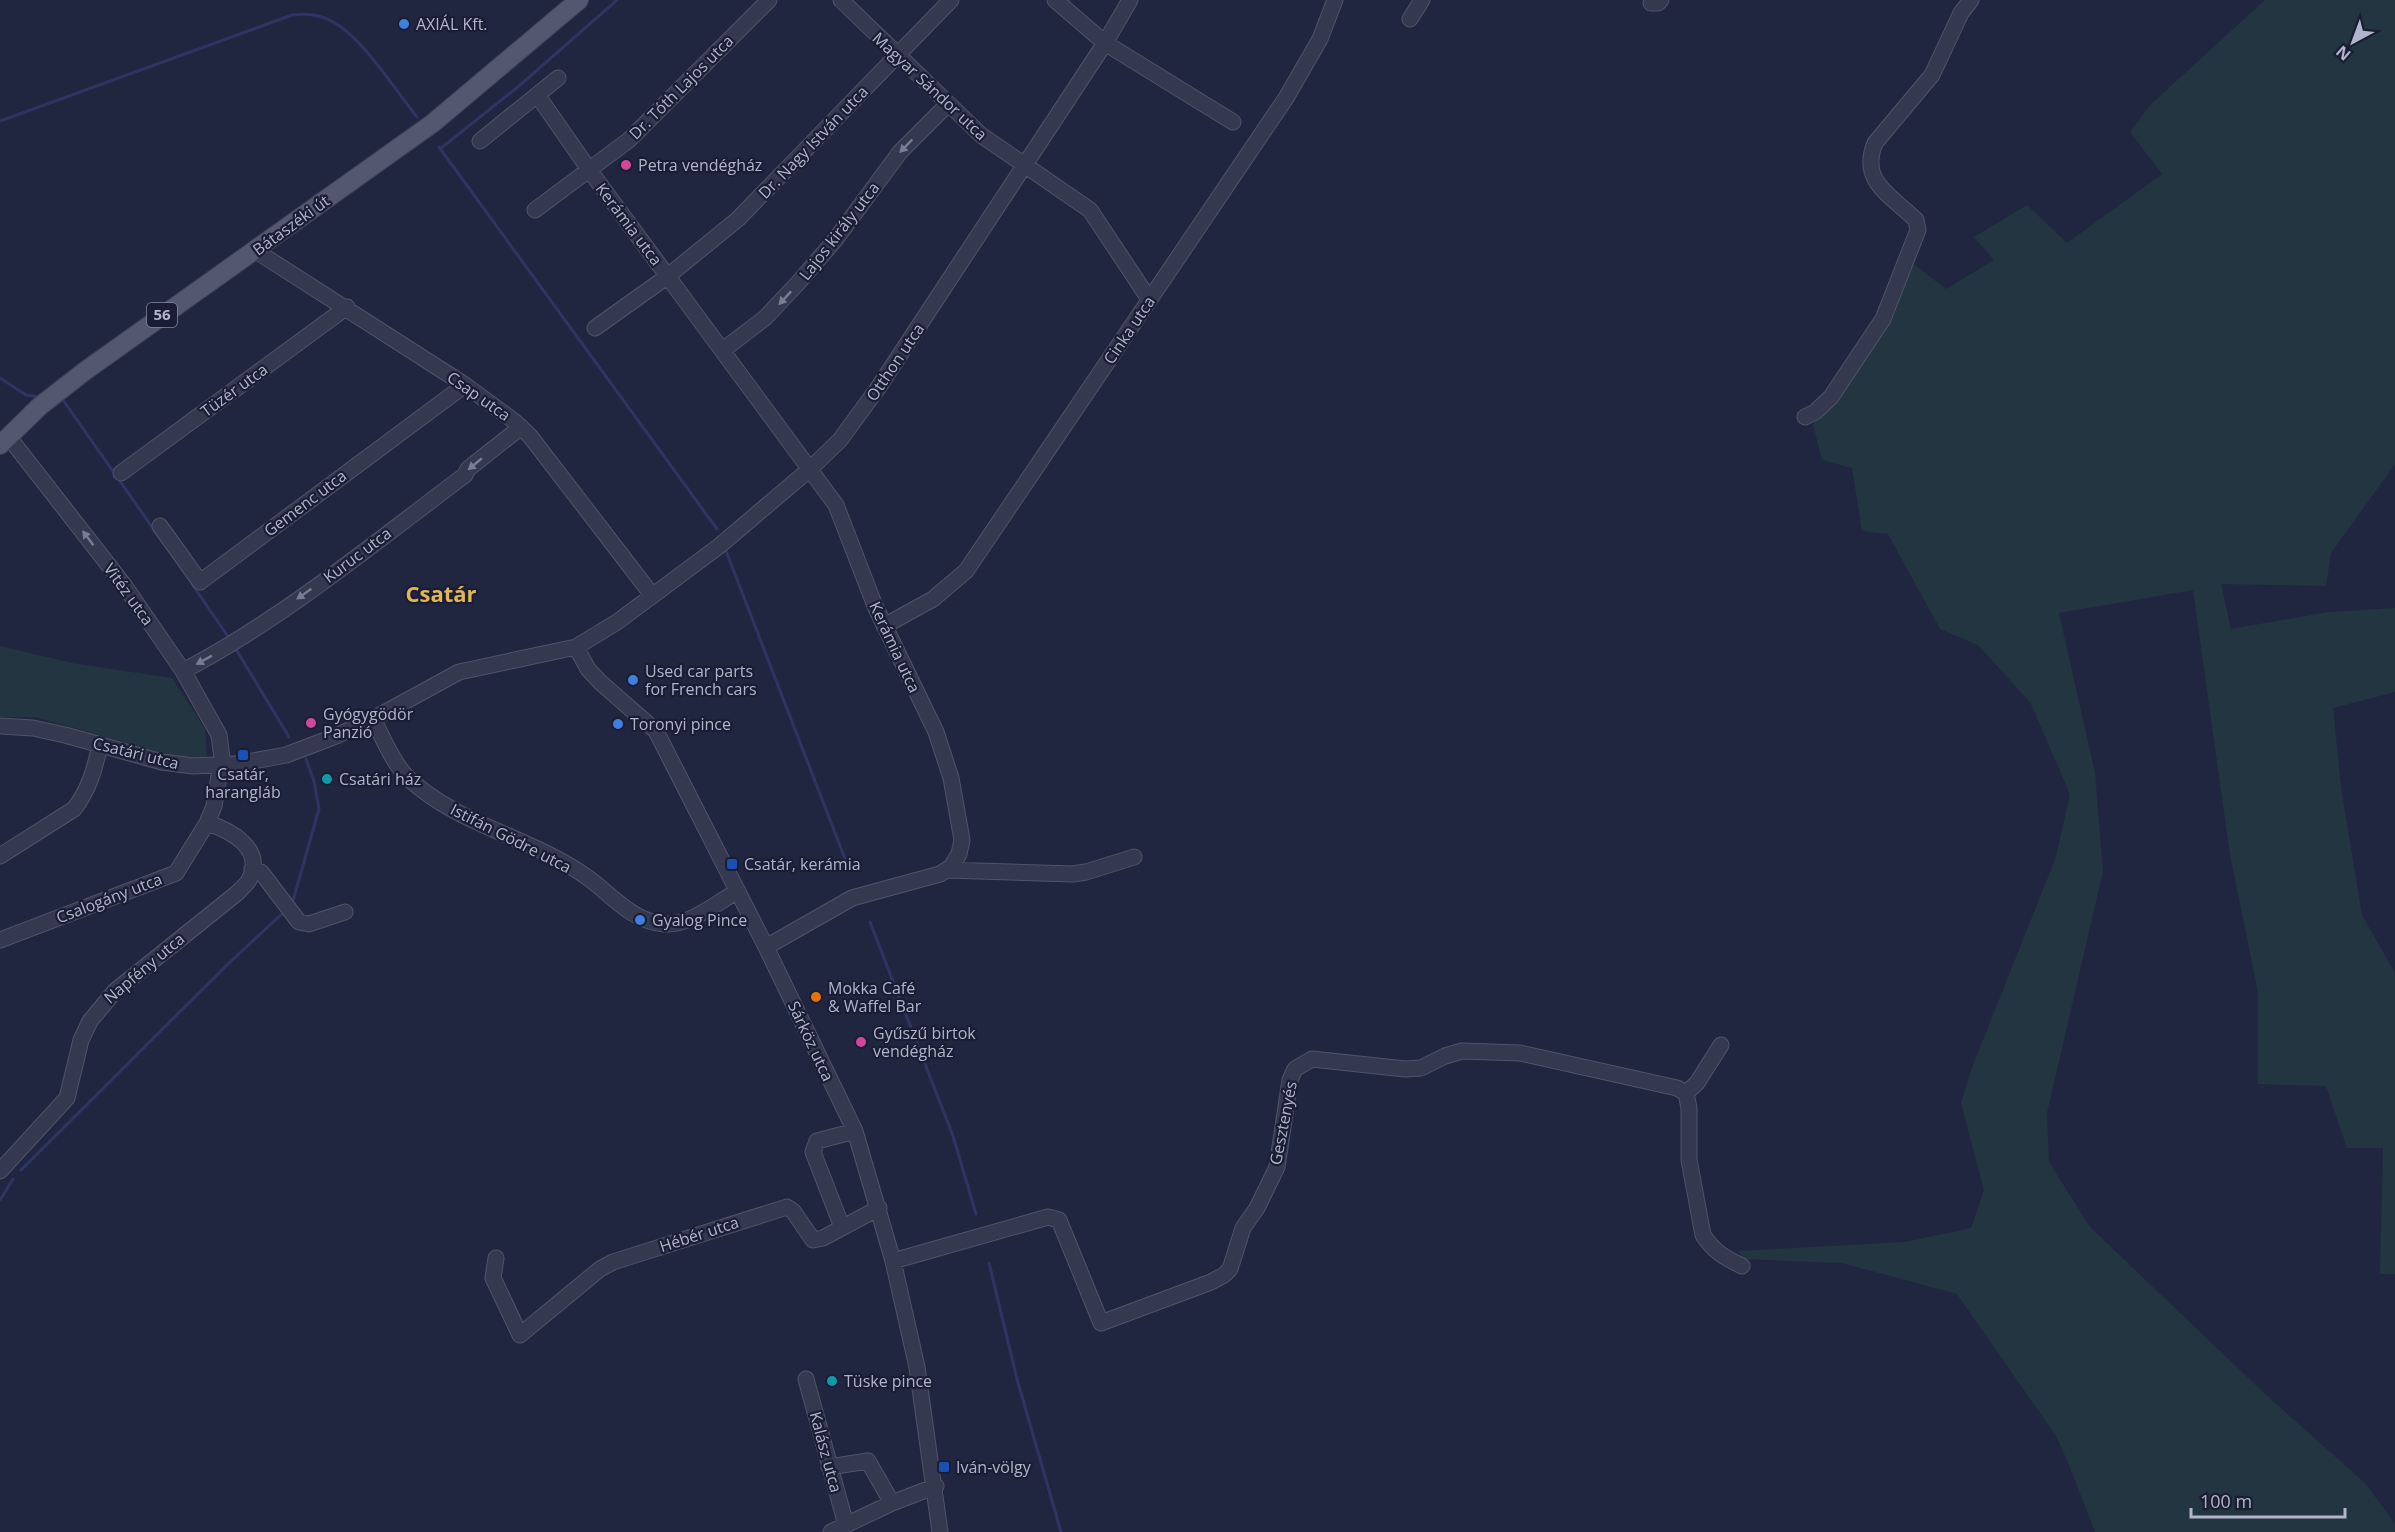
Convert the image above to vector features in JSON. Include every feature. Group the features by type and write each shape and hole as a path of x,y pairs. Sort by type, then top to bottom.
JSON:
{"main road":[{"name":"Bátaszéki út","path":"4,440 40,406 85,371 256,251 432,123 579,0"}],"street":[{"name":"Dr. Tóth Lajos utca","path":"590,171 629,140 770,0"},
{"name":"Magyar Sándor utca","path":"841,0 981,135 1024,167 1090,210 1149,299"},
{"name":"Dr. Nagy István utca","path":"668,276 738,219 951,0"},
{"path":"1055,0 1105,43 1233,122"},
{"name":"Otthon utca","path":"576,647 617,622 718,547 810,469 840,440 878,388 1024,167 1105,43 1130,0"},
{"name":"Cinka utca","path":"884,626 933,599 966,571 1286,98 1320,39 1335,0"},
{"path":"1410,19 1422,0"},
{"path":"1805,417 1815,412 1831,397 1883,320 1918,230 1916,220 1875,181 1869,169 1870,154 1875,143 1932,75 1961,13 1971,0"},
{"path":"480,141 558,78"},
{"name":"Kerámia utca","path":"538,96 590,171 836,505 884,626 936,732 951,778 962,840 959,854 947,870"},
{"name":"Lajos király utca","path":"723,350 765,318 798,284 836,240 900,152 948,104"},
{"name":"Kerámia utca","path":"535,210 590,171"},
{"name":"Csap utca","path":"256,251 465,384 521,427 652,595"},
{"name":"Kerámia utca","path":"595,328 668,276"},
{"name":"Tüzér utca","path":"121,472 347,308"},
{"name":"Gemenc utca","path":"160,526 200,582 465,384"},
{"name":"Kuruc utca","path":"183,671 240,639 465,475 468,469 521,427"},
{"name":"Vitéz utca","path":"4,440 117,576 183,671 219,735 221,766"},
{"name":"Csatári utca","path":"0,726 33,728 162,762 193,766 221,766 286,754 336,736 373,719 459,672 576,647"},
{"name":"Sárköz utca","path":"576,647 588,669 600,682 656,731 766,946 855,1131 893,1261 917,1367 936,1486 939,1531"},
{"name":"Istifán Gödre utca","path":"373,719 407,777 424,791 464,815 528,844 561,862 590,879 621,905 646,920 664,924 690,919 738,891"},
{"path":"0,856 74,809 93,775 100,745"},
{"name":"Csalogány utca","path":"0,940 176,873 207,823 214,806 221,766"},
{"path":"207,823 225,829 240,838 249,849 252,869 261,872 299,922 309,924 345,912"},
{"path":"766,946 852,898 918,881 947,870 1074,874 1134,856"},
{"name":"Napfény utca","path":"0,1171 67,1098 81,1040 100,1006 236,894 249,880 252,869"},
{"path":"1721,1045 1697,1083 1686,1093 1689,1108 1689,1160 1703,1235 1710,1246 1722,1256 1742,1266"},
{"name":"Gesztenyés","path":"893,1261 1048,1217 1059,1220 1101,1323 1211,1282 1230,1269 1243,1228 1257,1208 1276,1167 1290,1080 1294,1069 1312,1059 1406,1069 1421,1068 1445,1056 1462,1051 1520,1053 1677,1088 1686,1093"},
{"path":"842,1227 813,1152 817,1141 855,1131"},
{"name":"Hébér utca","path":"496,1258 493,1278 520,1335 600,1269 613,1262 787,1206 794,1211 813,1240 823,1238 879,1208"},
{"name":"Kalász utca","path":"806,1379 846,1525"},
{"path":"829,1467 868,1461 892,1503"},
{"path":"831,1532 892,1503 936,1486"}],"shaded area":[{"path":"2265,0 2395,0 2395,464 2331,553 2326,586 2221,584 2231,629 2329,612 2395,608 2395,692 2333,708 2341,787 2362,915 2395,973 2395,1274 2380,1274 2383,1148 2347,1148 2326,1086 2258,1084 2258,992 2230,855 2193,590 2059,613 2095,773 2103,871 2047,1113 2049,1162 2090,1227 2264,1393 2366,1484 2395,1524 2395,1532 2095,1532 2056,1436 1957,1294 1842,1263 1743,1259 1738,1251 1905,1242 1971,1228 1984,1190 1961,1103 1973,1065 2056,857 2070,794 2030,702 1978,645 1940,629 1888,534 1862,531 1852,468 1822,460 1813,424 1878,340 1914,264 1946,289 1994,260 1974,237 2027,205 2067,243 2162,174 2130,132 2149,106"},
{"path":"0,646 72,663 172,678 205,729 207,761 170,755 36,717 0,717"}],"waterway":[{"path":"440,149 519,86 617,0"},
{"path":"0,121 292,15 303,14 328,19 356,40 417,117"},
{"path":"439,147 717,529"},
{"path":"0,378 26,395 40,397"},
{"path":"63,400 164,544"},
{"path":"726,551 849,869"},
{"path":"192,584 229,638"},
{"path":"234,646 289,737"},
{"path":"292,904 319,809 314,781 306,759"},
{"path":"21,1170 229,963 284,912"},
{"path":"870,922 953,1136 976,1214"},
{"path":"0,1200 13,1179"},
{"path":"989,1263 1017,1379 1061,1532"}],"place":[{"name":"AXIÁL Kft.","path":"404,24"},
{"name":"Petra vendégház","path":"626,165"},
{"name":"Used car parts for French cars","path":"633,680"},
{"name":"Gyógygödör Panzió","path":"311,723"},
{"name":"Toronyi pince","path":"618,724"},
{"name":"Csatár, harangláb","path":"243,755"},
{"name":"Csatári ház","path":"327,779"},
{"name":"Csatár, kerámia","path":"732,864"},
{"name":"Gyalog Pince","path":"640,920"},
{"name":"Mokka Café & Waffel Bar","path":"816,997"},
{"name":"Gyűszű birtok vendégház","path":"861,1042"},
{"name":"Tüske pince","path":"832,1381"},
{"name":"Iván-völgy","path":"944,1467"}],"district":[{"name":"Csatár","path":"441,594"}]}
